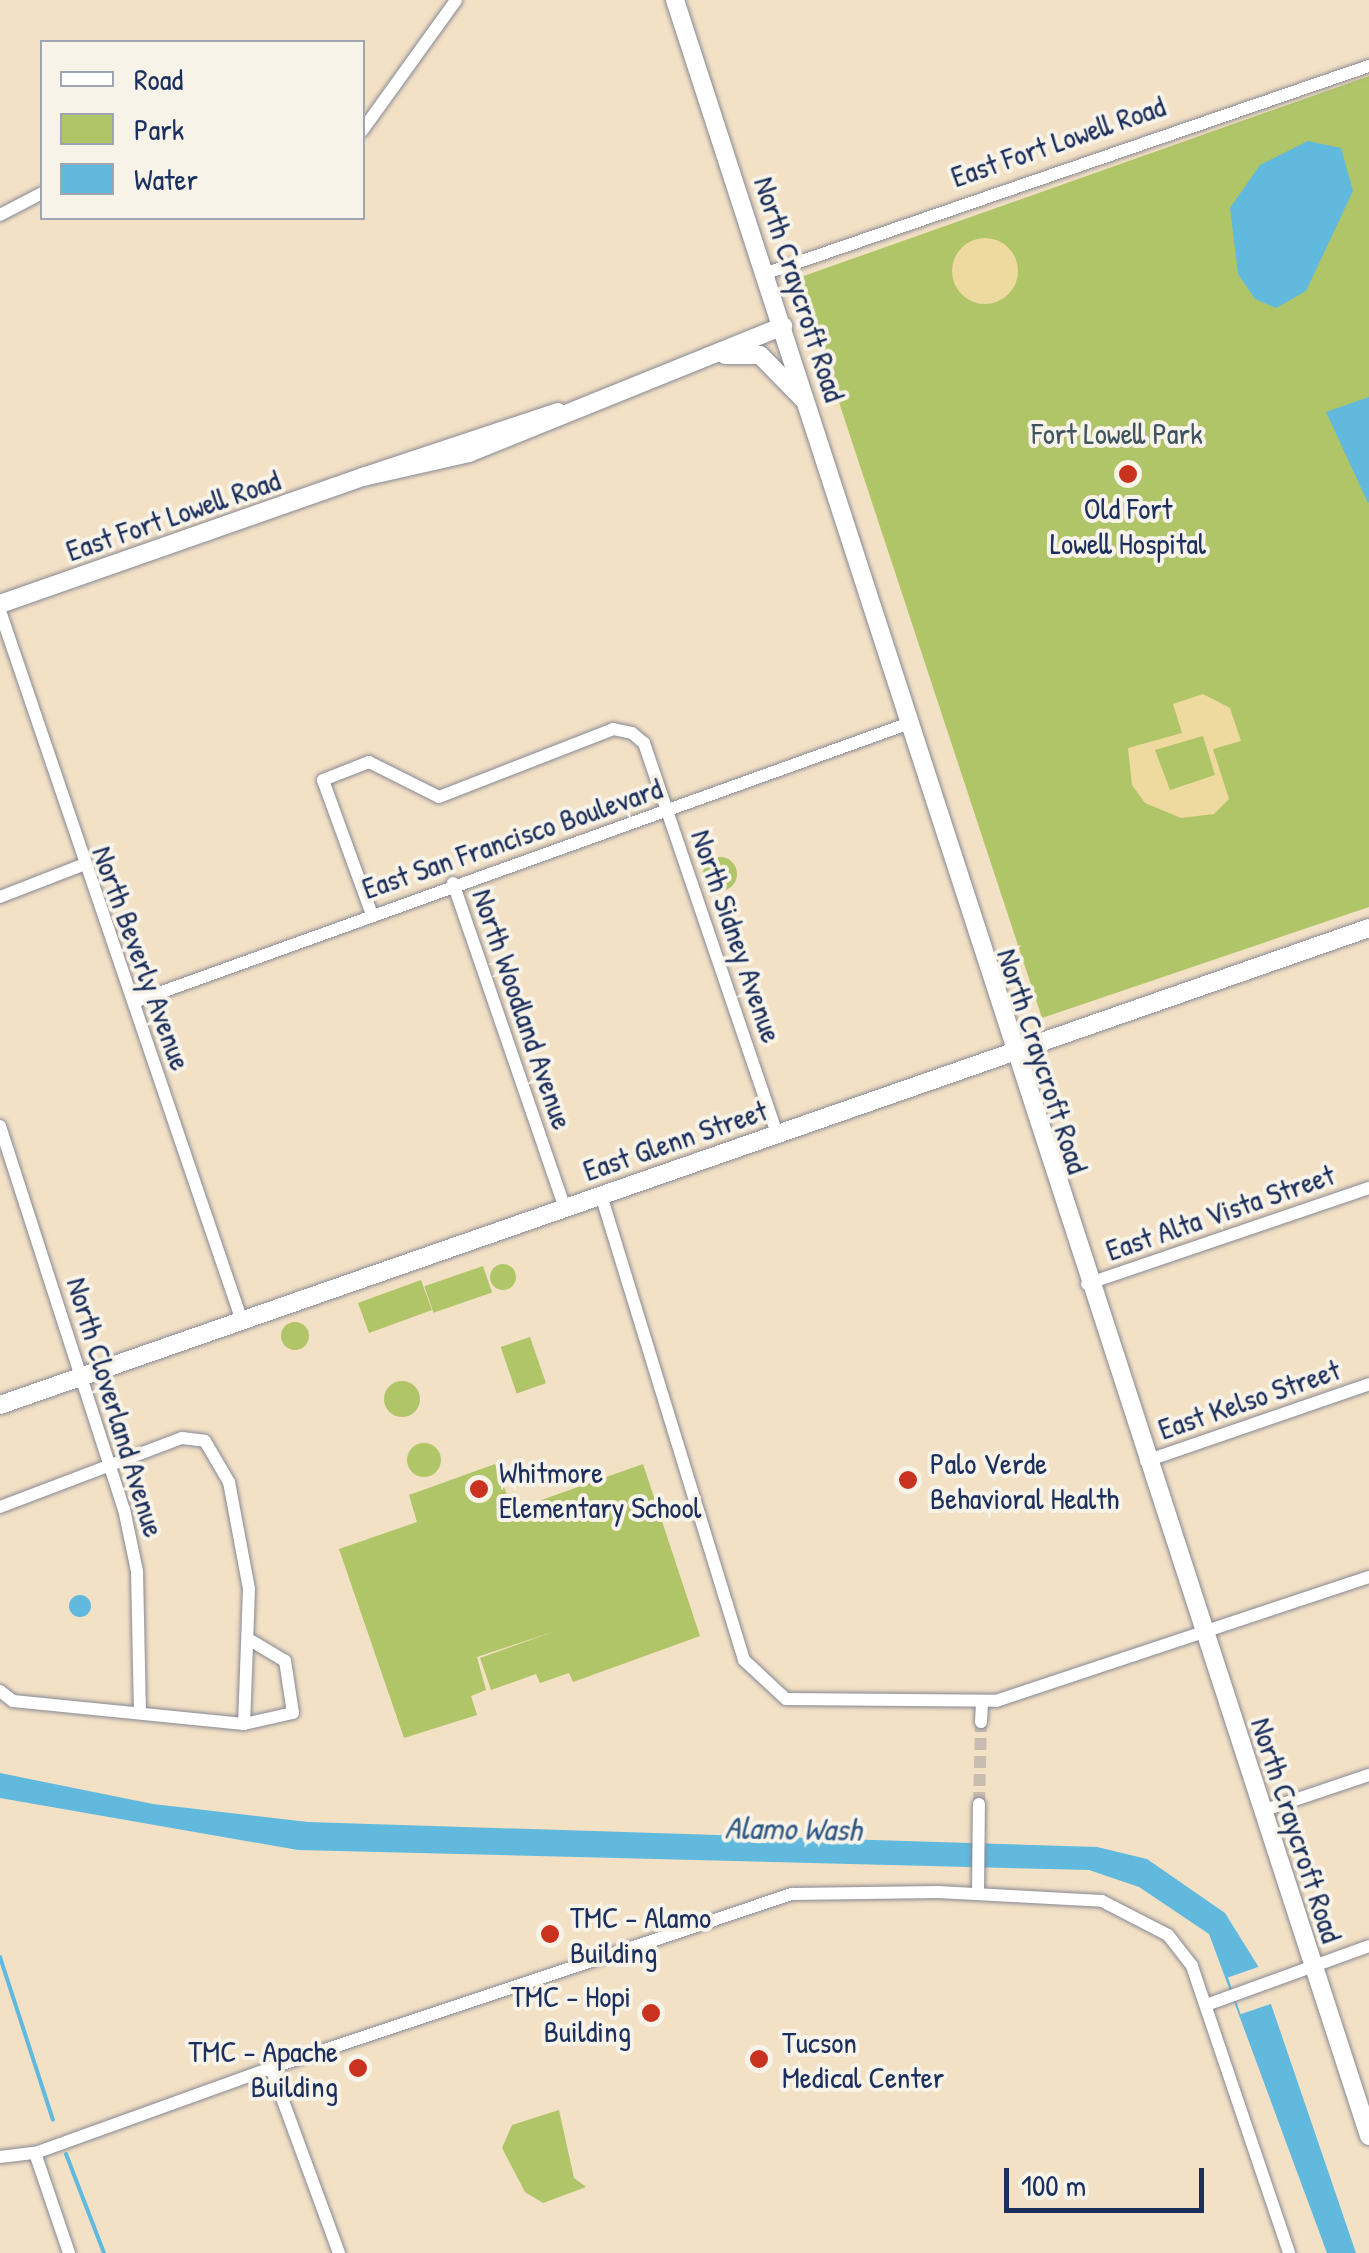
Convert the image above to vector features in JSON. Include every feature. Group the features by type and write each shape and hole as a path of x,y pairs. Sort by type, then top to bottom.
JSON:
{"street":[{"path":"365,128 456,0"},
{"name":"North Craycroft Road","path":"675,0 784,326 1011,1052 1367,2124"},
{"name":"East Fort Lowell Road","path":"767,273 1369,66"},
{"path":"0,216 40,193"},
{"name":"East Fort Lowell Road","path":"0,607 558,412 784,326"},
{"path":"700,358 760,355 808,404"},
{"name":"North Beverly Avenue","path":"0,607 80,866 134,1002 242,1320"},
{"name":"East San Francisco Boulevard","path":"134,1002 453,882 668,811 907,724"},
{"name":"North Sidney Avenue","path":"371,912 323,780 369,762 439,797 613,730 644,744 777,1134"},
{"path":"0,898 80,866"},
{"name":"North Woodland Avenue","path":"453,882 565,1208"},
{"name":"East Glenn Street","path":"0,1405 1369,928"},
{"name":"North Cloverland Avenue","path":"0,1126 84,1376 137,1571 140,1710"},
{"name":"East Alta Vista Street","path":"1087,1284 1369,1188"},
{"path":"602,1195 744,1660 763,1687 786,1699 982,1702 1011,1696 1369,1576"},
{"name":"East Kelso Street","path":"1146,1460 1369,1384"},
{"path":"0,1507 182,1438 205,1441 229,1482 252,1641 244,1724"},
{"path":"0,1692 244,1724 293,1713 296,1692 284,1661 252,1641"},
{"path":"981,1722 982,1702"},
{"path":"1262,1811 1369,1774"},
{"path":"978,1886 979,1804"},
{"path":"0,2158 35,2154 270,2068 792,1894 978,1886 1130,1908 1168,1935 1206,2005 1290,2253"},
{"path":"1206,2005 1369,1946"},
{"path":"270,2068 339,2253"},
{"path":"35,2154 70,2253"}],"green space":[{"name":"Fort Lowell Park","path":"1369,76 1369,907 1042,1018 798,278"},
{"path":"720,857 732,862 737,874 732,886 720,891 708,886 703,874 708,862"},
{"path":"503,1264 512,1268 516,1277 512,1286 503,1290 494,1286 490,1277 494,1268"},
{"path":"483,1266 492,1292 433,1313 424,1286"},
{"path":"421,1280 432,1310 369,1333 358,1303"},
{"path":"295,1322 305,1326 309,1336 305,1346 295,1350 285,1346 281,1336 285,1326"},
{"path":"530,1337 546,1383 517,1393 501,1347"},
{"path":"402,1381 415,1386 420,1399 415,1412 402,1417 389,1412 384,1399 389,1386"},
{"path":"424,1443 436,1448 441,1460 436,1472 424,1477 412,1472 407,1460 412,1448"},
{"path":"495,1464 513,1510 643,1464 700,1636 573,1682 569,1673 540,1683 536,1674 491,1690 480,1658 555,1631 477,1657 486,1690 471,1696 477,1715 404,1738 339,1549 417,1522 409,1495"},
{"path":"559,2110 574,2178 586,2187 543,2203 525,2192 502,2148 512,2125"}],"sand":[{"path":"985,238 1008,248 1018,271 1008,294 985,304 962,294 952,271 962,248"},
{"path":"1203,694 1230,708 1241,741 1213,749 1229,799 1214,814 1181,818 1145,803 1132,785 1128,748 1182,733 1173,704","holes":["1203,736 1215,775 1170,790 1155,750"]}],"water":[{"path":"1308,141 1341,148 1353,191 1306,291 1276,308 1255,299 1238,274 1230,208 1260,165"},
{"path":"1369,397 1369,502 1368,503 1326,412"},
{"path":"80,1595 88,1598 88,1614 80,1617 72,1614 69,1606 72,1598"},
{"name":"Alamo Wash","path":"0,1773 153,1804 308,1822 1097,1847 1147,1859 1225,1913 1258,1966 1356,2253 1327,2253 1209,1934 1139,1887 1089,1870 298,1850 0,1798"}],"pier":[{"path":"1261,1966 1274,2003 1241,2014 1228,1977"}],"waterway":[{"path":"0,1957 53,2120"},
{"path":"66,2154 104,2253"}],"tunnel":[{"path":"979,1804 981,1722"}],"place":[{"name":"Old Fort Lowell Hospital","path":"1128,474"},
{"name":"Palo Verde Behavioral Health","path":"908,1480"},
{"name":"Whitmore Elementary School","path":"479,1489"},
{"name":"TMC - Alamo Building","path":"550,1934"},
{"name":"TMC - Hopi Building","path":"651,2013"},
{"name":"Tucson Medical Center","path":"759,2059"},
{"name":"TMC - Apache Building","path":"358,2068"}]}
